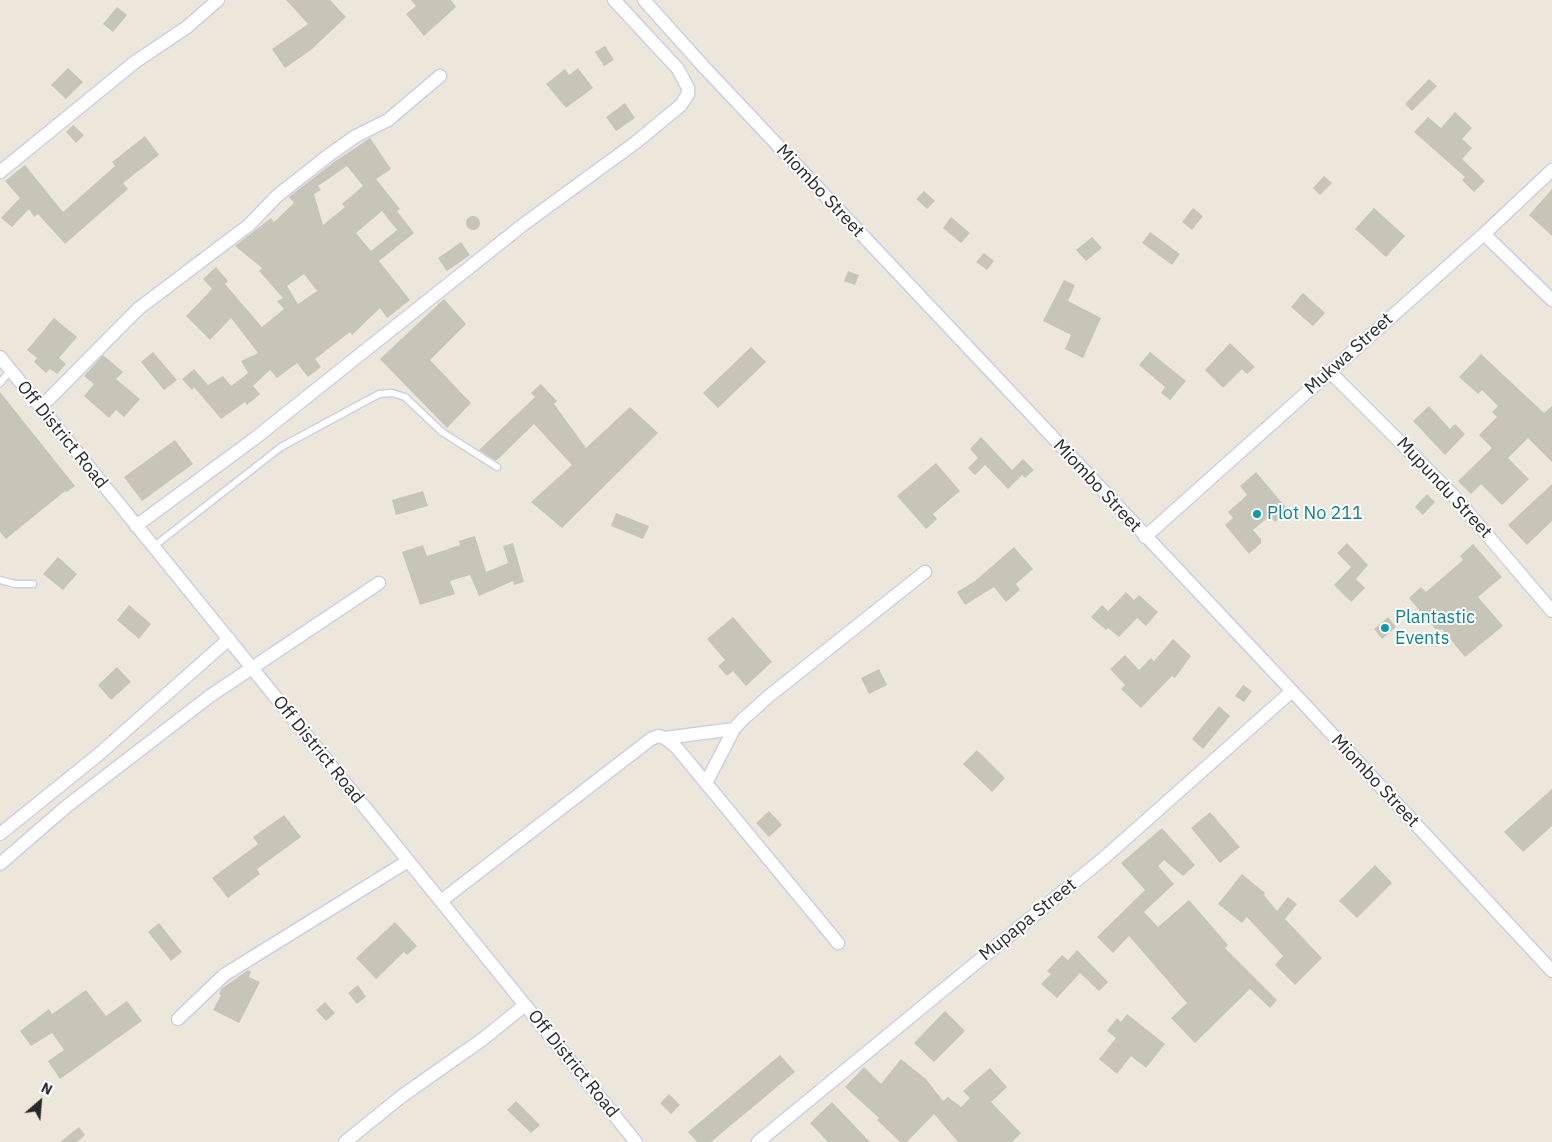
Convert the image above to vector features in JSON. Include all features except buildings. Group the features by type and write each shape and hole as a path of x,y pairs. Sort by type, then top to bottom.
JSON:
{"street":[{"path":"0,172 135,62 187,27 218,0"},
{"path":"136,526 254,439 524,224 635,143 681,105 688,94 688,88 678,69 614,0"},
{"name":"Miombo Street","path":"644,0 703,66 1292,691 1552,971"},
{"path":"40,408 138,309 250,225 277,196 329,155 356,136 388,120 440,76"},
{"name":"Mukwa Street","path":"1145,537 1484,234 1552,170"},
{"path":"1484,234 1552,300"},
{"name":"Off District Road","path":"0,357 636,1142"},
{"name":"Mupundu Street","path":"1330,371 1453,495 1552,611"},
{"path":"706,783 734,729 769,696 925,572"},
{"path":"0,864 66,806 210,696 379,582"},
{"path":"0,834 98,755 229,639"},
{"name":"Mupapa Street","path":"758,1142 1106,857 1292,691"},
{"path":"440,901 651,739 658,736 665,738 734,729"},
{"path":"665,738 677,748 838,943"},
{"path":"178,1019 224,975 408,861"},
{"path":"345,1142 402,1096 483,1039 525,1005"}],"lane":[{"path":"0,383 10,371"},
{"path":"153,547 281,447 379,394 392,393 405,397 442,432 497,467"},
{"path":"0,580 25,585 33,584"}],"place":[{"name":"Plot No 211","path":"1257,514"},
{"name":"Plantastic Events","path":"1385,628"}]}
